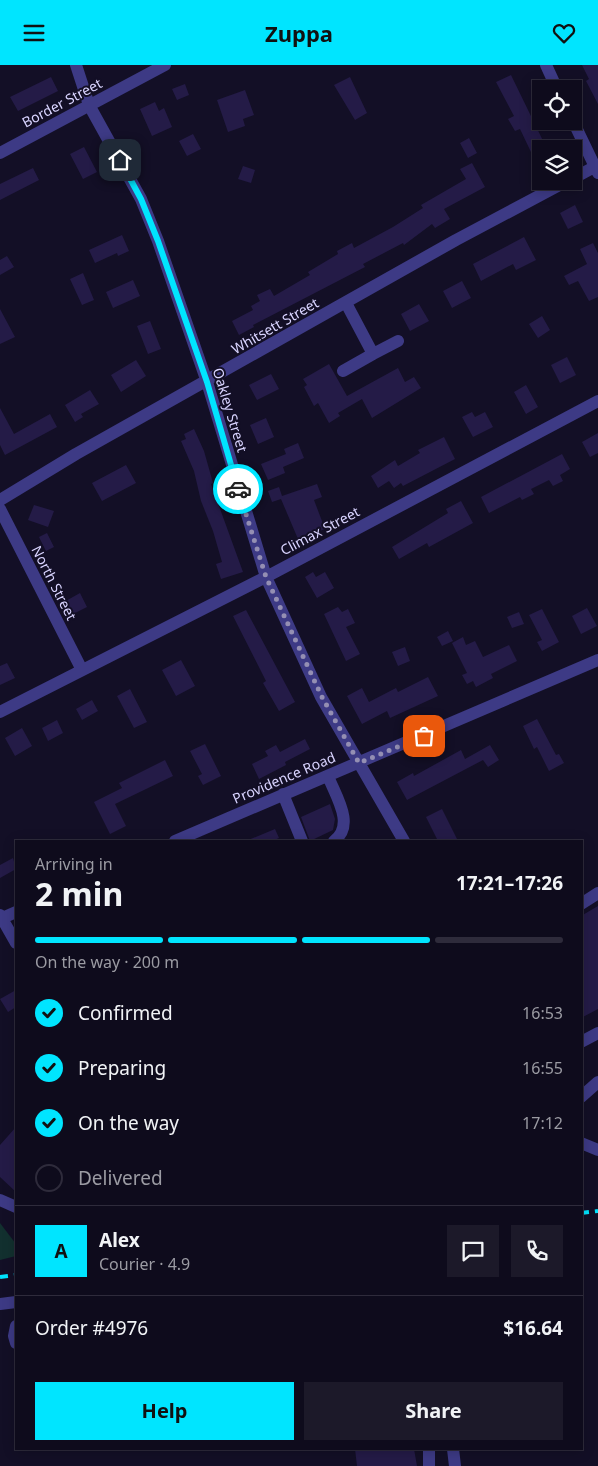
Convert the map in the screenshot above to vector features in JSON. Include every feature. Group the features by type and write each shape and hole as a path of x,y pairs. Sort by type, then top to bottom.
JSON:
{"street":[{"name":"Oakley Street","path":"76,65 89,105 141,199 207,382 266,577 322,697 403,840"},
{"name":"Border Street","path":"0,153 164,65"},
{"path":"546,65 553,80"},
{"path":"578,130 597,168 582,175"},
{"name":"Whitsett Street","path":"0,500 76,454 207,382 456,240 550,190"},
{"path":"346,303 374,354"},
{"path":"343,371 398,341"},
{"name":"Climax Street","path":"0,712 266,577 598,401"},
{"name":"North Street","path":"0,509 82,670"},
{"name":"Providence Road","path":"177,840 598,660"},
{"path":"328,776 344,823 341,833 335,840"},
{"path":"283,795 302,840"},
{"path":"583,903 598,893"},
{"path":"15,912 1,917 15,942"},
{"path":"0,938 15,944"},
{"path":"583,1041 598,1033"},
{"path":"583,1095 598,1082"},
{"path":"583,1144 598,1150"},
{"path":"0,1200 15,1207"},
{"path":"0,1304 15,1302"},
{"path":"429,1450 429,1466"},
{"path":"453,1450 455,1466"}],"green space":[{"path":"0,1223 15,1243 15,1256 0,1260"}],"building":[{"path":"582,65 598,65 598,104 586,81 589,79"},
{"path":"511,75 532,118 532,130 538,130 543,140 532,140 532,154 520,129 515,131 508,119 514,116 496,82"},
{"path":"51,77 58,91 18,111 10,97"},
{"path":"350,77 367,113 355,120 334,85"},
{"path":"185,84 189,95 177,100 172,89"},
{"path":"245,90 254,115 243,119 245,126 228,132 217,100"},
{"path":"155,102 159,111 164,108 172,127 152,136 140,109"},
{"path":"193,134 201,149 187,156 179,141"},
{"path":"469,138 477,153 468,158 460,143"},
{"path":"84,147 97,172 83,179 70,154"},
{"path":"472,163 485,187 444,209 450,219 435,228 432,224 404,245 403,243 363,264 365,267 253,325 254,327 239,335 232,321 253,310 251,306 260,301 257,295 270,289 274,296 310,275 308,272 338,254 337,251 352,243 354,248 393,227 423,208 421,205 466,179 460,169"},
{"path":"243,166 255,170 251,183 238,179"},
{"path":"33,168 39,180 0,200 0,184"},
{"path":"575,205 583,222 568,229 560,213"},
{"path":"122,235 129,251 118,256 117,253 95,263 89,250"},
{"path":"524,237 536,260 516,270 513,264 481,281 473,264"},
{"path":"593,243 598,253 598,297 589,301 578,281 569,285 564,276 587,264 580,249"},
{"path":"7,256 14,267 0,275 0,260"},
{"path":"83,273 94,300 82,305 70,279"},
{"path":"133,280 140,296 113,308 106,292"},
{"path":"462,281 471,298 452,308 443,291"},
{"path":"419,304 429,321 410,331 401,314"},
{"path":"0,309 15,337 0,344"},
{"path":"542,316 550,330 538,338 529,324"},
{"path":"150,321 161,349 148,354 137,326"},
{"path":"567,357 576,375 560,383 551,365"},
{"path":"136,360 146,376 121,392 111,375"},
{"path":"329,364 347,396 398,368 405,382 414,377 421,388 372,418 362,399 338,413 340,416 329,423 318,403 314,406 304,387 307,385 303,379"},
{"path":"271,374 279,389 257,400 249,385"},
{"path":"526,385 538,407 526,414 514,392"},
{"path":"90,390 99,404 81,414 83,417 75,422 65,405"},
{"path":"0,408 14,434 50,414 57,427 5,455 0,445"},
{"path":"472,412 475,417 485,412 493,427 473,437 462,417"},
{"path":"266,418 274,437 258,444 250,425"},
{"path":"194,429 204,451 213,483 211,484 243,572 221,579 216,564 222,562 213,531 201,501 194,471 181,441 186,439 184,434"},
{"path":"598,433 598,453 590,457 582,442"},
{"path":"444,437 455,459 403,486 401,483 394,488 389,481 378,488 371,476 395,460 398,466 420,453 418,450"},
{"path":"298,443 304,458 283,467 285,473 268,480 261,464 286,454 284,449"},
{"path":"562,454 570,469 560,475 563,481 553,486 549,480 531,489 534,494 522,500 520,497 489,513 481,497"},
{"path":"126,465 136,483 102,501 92,483"},
{"path":"317,484 322,497 314,500 325,529 298,539 281,499 272,502 268,491 279,487 282,496"},
{"path":"461,501 473,523 429,547 427,543 399,559 392,547 448,513 446,509"},
{"path":"34,505 54,511 48,527 28,520"},
{"path":"47,533 54,547 46,551 39,537"},
{"path":"313,572 316,577 325,572 334,588 317,598 305,577"},
{"path":"80,593 87,607 71,615 64,602"},
{"path":"338,607 342,612 348,609 355,623 346,627 360,654 346,661 324,614"},
{"path":"587,608 597,626 581,634 572,616"},
{"path":"542,609 559,642 542,651 537,642 542,640 529,615"},
{"path":"246,610 295,702 279,711 263,683 266,681 233,616"},
{"path":"519,612 524,624 512,628 507,617"},
{"path":"448,631 453,641 442,646 437,637"},
{"path":"463,637 466,645 475,641 483,657 509,645 517,661 491,674 493,678 476,687 473,681 467,684 462,675 467,673 452,643"},
{"path":"405,647 410,661 398,666 392,652"},
{"path":"181,660 195,686 176,696 162,670"},
{"path":"7,663 15,678 0,685 0,666"},
{"path":"428,677 438,696 390,718 387,711 362,724 347,696 362,688 369,702 396,688 398,692"},
{"path":"130,689 147,722 134,728 117,696"},
{"path":"92,700 98,711 82,720 76,709"},
{"path":"537,719 556,755 559,754 564,763 549,771 537,747 534,749 523,726"},
{"path":"57,720 63,733 48,741 42,728"},
{"path":"22,728 32,746 15,756 5,738"},
{"path":"305,739 310,749 285,762 286,765 259,779 252,764 268,756 265,751 276,745 280,752"},
{"path":"205,744 221,776 203,785 198,776 202,774 190,751"},
{"path":"490,745 499,760 488,767 483,760 407,800 397,782 413,773 414,776 461,750 465,759"},
{"path":"165,760 173,776 115,804 126,826 110,834 94,802 122,788 119,783"},
{"path":"330,804 335,819 333,830 310,840 301,817"},
{"path":"442,809 458,840 438,840 426,817"},
{"path":"275,829 279,838 274,840 248,840"},
{"path":"13,858 15,870 0,878 0,865"},
{"path":"598,906 598,1009 583,1017 583,915"},
{"path":"15,991 15,1008 8,1012 0,999"},
{"path":"15,1128 15,1191 0,1177 0,1145"},
{"path":"355,1450 414,1450 417,1466 357,1466"}],"railway":[{"path":"583,1213 598,1211"},
{"path":"0,1277 15,1275"}],"way so far":[{"path":"238,489 266,577 322,697 359,763 424,736"}],"route":[{"path":"120,160 141,199 158,241 181,313 207,382 238,489"}]}
